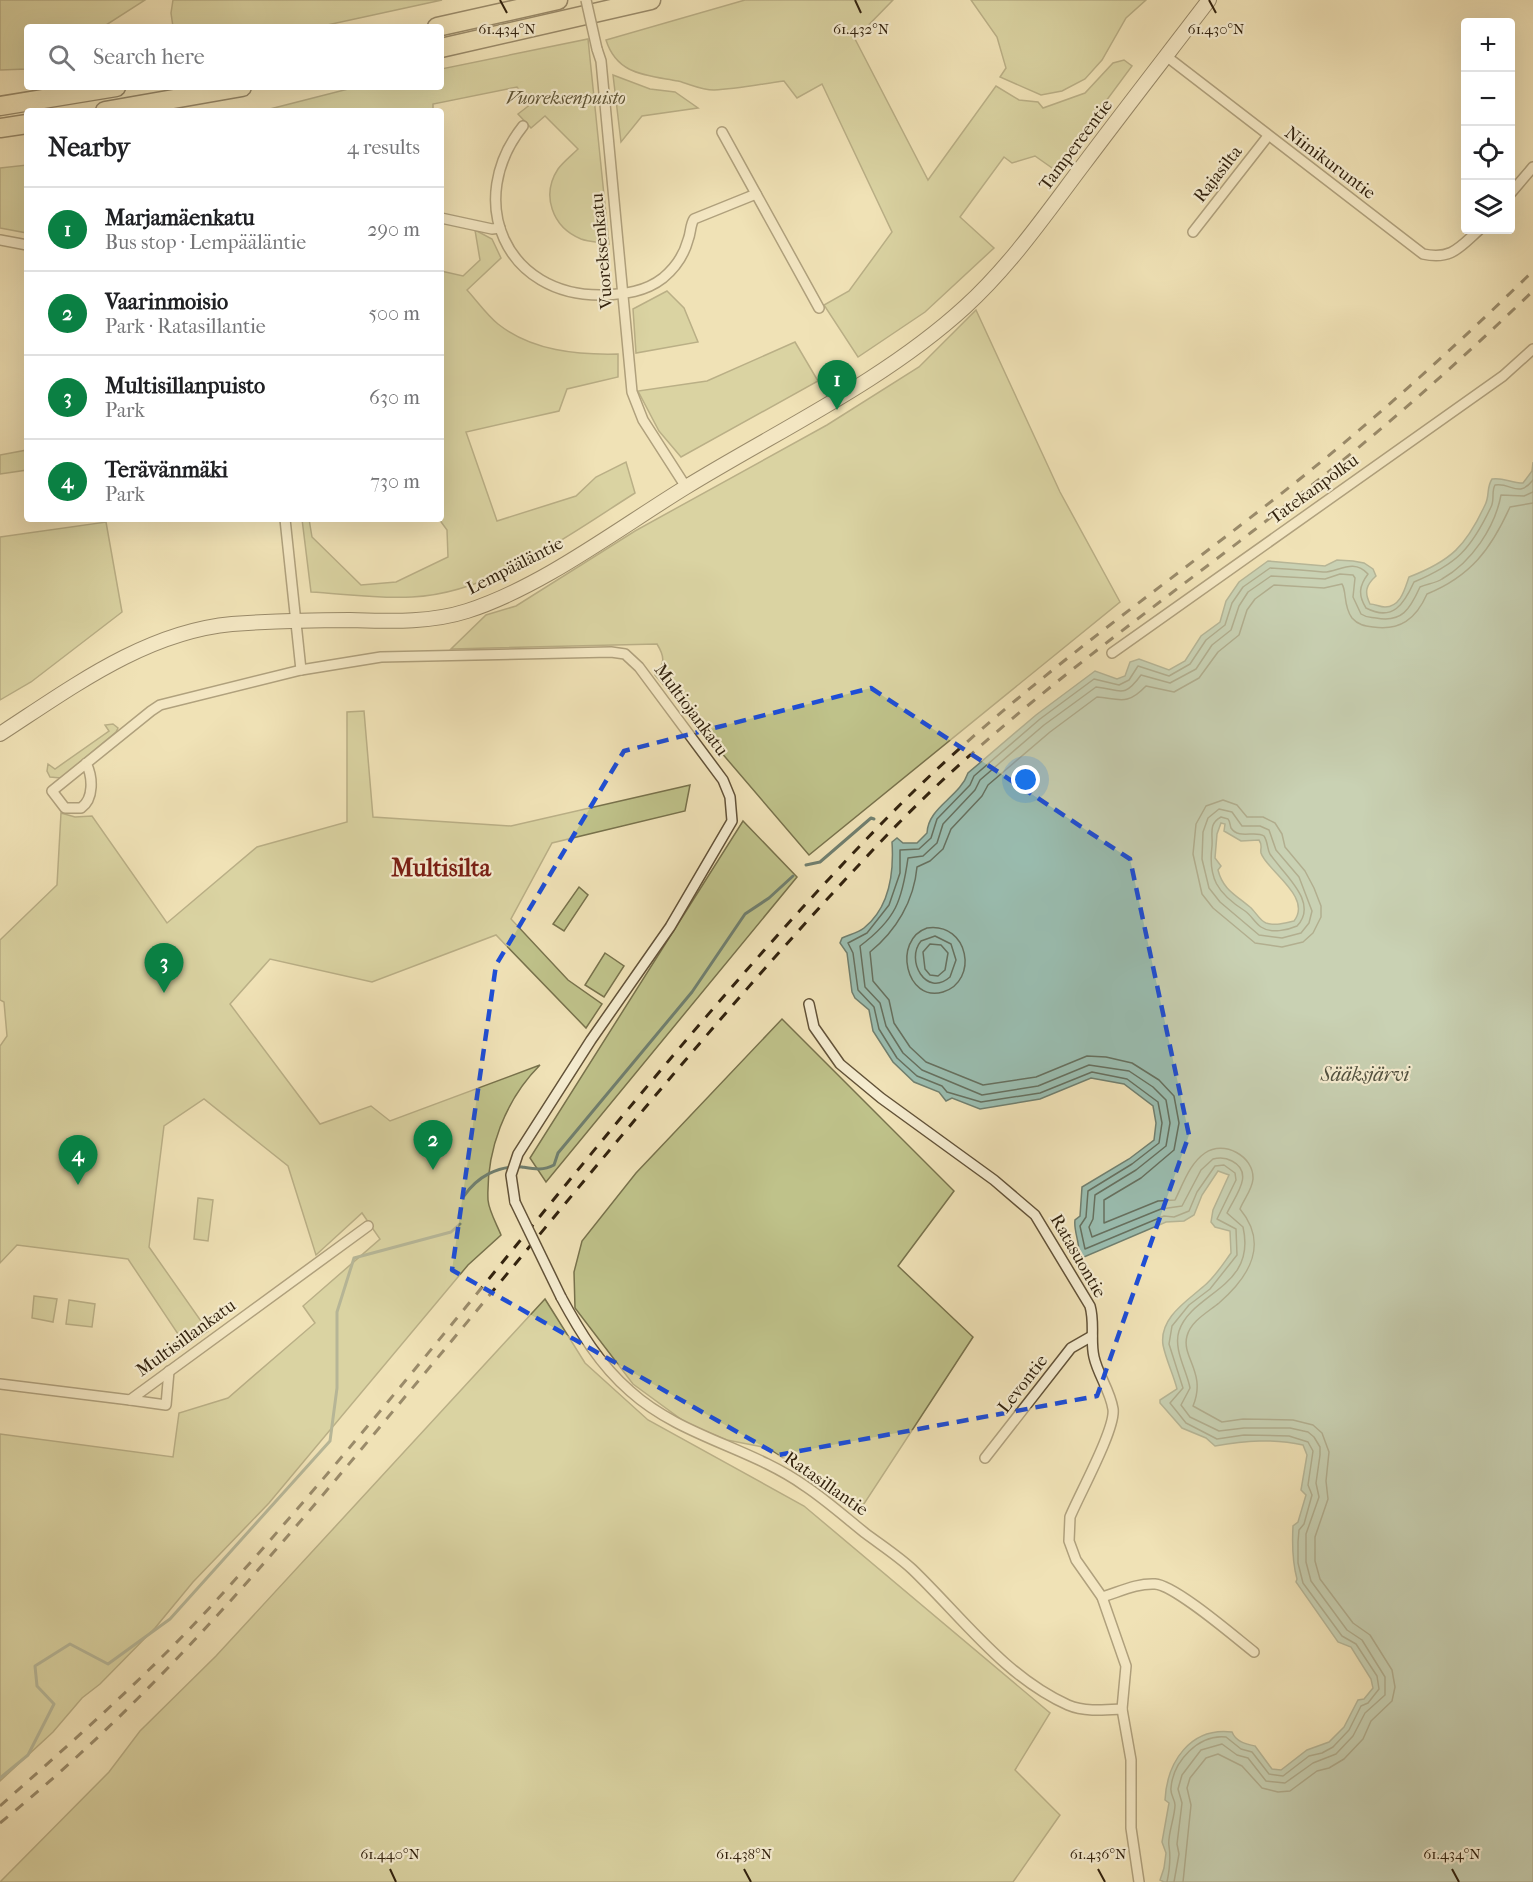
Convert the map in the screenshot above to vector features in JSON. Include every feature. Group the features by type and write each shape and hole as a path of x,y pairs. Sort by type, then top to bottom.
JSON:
{"highway":[{"path":"444,25 558,0"},
{"path":"444,47 651,0"},
{"path":"0,106 98,90"},
{"path":"122,108 225,90"},
{"path":"0,128 24,124"}],"main road":[{"name":"Tampereentie","path":"966,306 1024,243 1209,0"},
{"name":"Lempääläntie","path":"0,734 83,681 155,643 197,630 228,625 297,621 401,621 467,611 545,574 901,357 966,306"}],"street":[{"name":"Vuoreksenkatu","path":"586,0 601,61 634,400 651,434 686,487"},
{"name":"Niinikuruntie","path":"1166,56 1424,254 1441,257 1453,252 1474,234"},
{"path":"523,126 505,152 496,180 495,204 500,228 518,260 553,286 590,295 622,294 653,285 672,269 684,251 694,219 756,194"},
{"path":"722,132 819,308"},
{"name":"Rajasilta","path":"1193,232 1268,136"},
{"path":"1515,188 1533,167"},
{"path":"444,219 492,230 500,228"},
{"path":"0,240 24,244"},
{"name":"Tatekanpolku","path":"1112,653 1503,376 1533,349"},
{"path":"285,522 301,670"},
{"name":"Multiojankatu","path":"86,764 92,780 88,801 81,808 65,808 52,790 160,705 301,670 381,657 597,652 625,654 678,718 723,780 730,797 732,821 670,927 573,1066"},
{"name":"Ratasuontie","path":"809,1004 814,1027 840,1064 881,1098 994,1180 1035,1215 1090,1306 1094,1320 1092,1336 1094,1360 1109,1394 1114,1415 1073,1508 1068,1528 1076,1560 1102,1597 1126,1666 1122,1709"},
{"name":"Ratasillantie","path":"573,1066 518,1154 511,1175 515,1202 561,1297 591,1348 609,1370 631,1392 682,1428 765,1462 804,1485 911,1569 954,1615 1035,1684 1070,1706 1098,1710 1122,1709"},
{"name":"Multisillankatu","path":"0,1384 130,1400 368,1226"},
{"name":"Levontie","path":"985,1458 1071,1348 1092,1336"},
{"path":"130,1400 166,1406 169,1371"},
{"path":"1102,1597 1138,1586 1157,1584 1182,1598 1254,1652"},
{"path":"1122,1709 1131,1760 1131,1828 1139,1882"}],"highlighted area":[{"path":"871,688 1130,859 1189,1135 1097,1396 778,1455 452,1270 496,965 624,751"}],"green space":[{"path":"0,0 145,0 108,24 24,24 24,69 0,70"},
{"path":"173,0 442,0 332,24 173,24"},
{"path":"745,0 893,0 855,39 928,180 996,86 1019,100 1038,102 1043,108 1085,93 1113,63 1124,60 1132,66 1055,170 1035,156 1012,163 1004,157 960,217 994,248 925,312 858,357 824,305 849,291 892,232 822,84 797,98 784,81 731,89 705,89 644,75 625,67 611,52 606,40"},
{"path":"971,0 1146,0 1126,18 1102,60 1085,79 1062,91 1041,95 1000,77 1006,68 997,37"},
{"name":"Vuoreksenpuisto","path":"588,39 609,244 581,239 571,234 556,218 550,199 553,179 560,166 578,149 545,116 531,128 518,114 531,104 517,87 433,104 433,108 274,108 344,90 444,90 444,68"},
{"path":"613,75 650,89 675,92 698,108 642,116 621,142"},
{"path":"24,165 24,232 0,228 0,168"},
{"path":"475,230 492,239 501,258 467,290 498,324 511,333 540,346 556,350 587,354 618,354 618,377 567,389 559,411 466,432 497,521 576,496 596,477 626,462 635,493 529,559 500,574 471,585 442,593 412,597 374,597 311,592 302,522 310,522 312,537 361,585 396,582 448,557 447,530 441,522 444,522 444,272 463,276 480,260"},
{"path":"667,291 684,308 698,342 636,353 633,309"},
{"path":"976,310 1060,492 1120,602 809,855 655,675 663,660 657,644 451,649 486,615 516,606 635,531 827,425 919,367"},
{"path":"795,342 818,381 681,457 659,431 638,391 707,381"},
{"path":"24,451 24,470 0,474 0,455"},
{"path":"106,522 122,612 31,682 0,700 0,537"},
{"path":"364,711 373,817 511,826 690,785 685,811 552,843 511,919 568,980 602,1004 586,1028 496,935 372,982 270,959 230,1004 320,1124 371,1106 390,1121 540,1065 517,1094 500,1127 494,1145 490,1163 488,1200 501,1235 468,1265 269,1503 193,1582 155,1628 100,1684 82,1698 53,1732 0,1781 0,1434 173,1457 179,1413 228,1398 315,1323 303,1306 380,1239 362,1213 316,1255 288,1166 204,1099 164,1126 149,1247 208,1331 186,1346 128,1259 17,1245 0,1263 0,1046 7,1036 4,1002 0,1000 0,940 57,885 61,813 75,817 92,816 167,923 257,847 347,822 347,712"},
{"path":"113,724 118,728 116,732 61,778 50,777 47,771 48,764 55,769 109,731 105,725"},
{"path":"743,821 797,877 546,1182 530,1158"},
{"path":"579,887 588,895 564,931 553,924"},
{"path":"605,953 624,966 604,997 585,985"},
{"path":"782,1019 954,1191 898,1266 973,1337 860,1510 768,1448 727,1440 689,1425 633,1384 575,1308 574,1272 582,1241 636,1173"},
{"path":"198,1198 213,1200 208,1241 194,1239"},
{"path":"34,1296 57,1299 53,1322 32,1318"},
{"path":"545,1299 585,1363 648,1420 804,1506 1050,1713 1015,1770 1060,1815 1013,1882 0,1882 109,1772 140,1731 216,1656"},
{"path":"69,1300 95,1304 92,1327 66,1324"}],"water":[{"name":"Sääksjärvi","path":"1533,462 1533,1882 1164,1882 1160,1880 1166,1853 1162,1842 1169,1803 1165,1800 1167,1786 1170,1773 1183,1750 1204,1735 1232,1732 1239,1740 1255,1746 1272,1769 1281,1770 1307,1750 1329,1742 1344,1727 1358,1700 1364,1699 1373,1688 1371,1679 1351,1647 1338,1642 1296,1582 1293,1526 1298,1522 1306,1495 1301,1490 1307,1455 1303,1445 1259,1441 1215,1446 1206,1438 1182,1428 1160,1403 1160,1400 1177,1389 1163,1345 1165,1326 1183,1304 1212,1279 1231,1253 1230,1231 1215,1227 1211,1222 1213,1210 1229,1175 1218,1171 1202,1195 1194,1215 1184,1221 1166,1222 1077,1260 1079,1251 1075,1220 1080,1216 1082,1187 1129,1159 1154,1140 1156,1123 1153,1106 1124,1084 1091,1078 1040,1099 980,1109 952,1098 946,1101 939,1092 914,1082 893,1062 873,1031 869,1010 855,998 852,992 847,953 840,943 842,938 864,928 880,910 891,877 892,842 897,838 903,843 917,843 927,833 929,824 938,809 958,789 968,773 1036,715 1095,671 1117,679 1125,676 1130,662 1139,659 1169,670 1185,661 1201,636 1220,622 1226,601 1239,582 1268,561 1325,566 1337,560 1364,563 1373,569 1376,576 1367,589 1370,604 1383,607 1395,604 1402,596 1409,577 1436,565 1464,542 1485,505 1492,479 1523,483 1532,471","holes":["1221,823 1225,824 1224,831 1241,841 1259,840 1261,853 1265,860 1293,893 1298,903 1298,912 1294,921 1277,924 1264,922 1223,883 1218,870 1221,866 1215,858 1217,834"]}],"waterway":[{"path":"806,865 820,862 871,818 874,819"},
{"path":"464,1196 475,1183 497,1170 513,1167 542,1169 554,1165 558,1153 692,992 745,914 769,898 793,876"},
{"path":"0,1778 28,1755 54,1704 37,1686 35,1666 70,1644 108,1664 170,1619 330,1441 337,1388 337,1312 354,1258 451,1232 460,1224"}],"railway":[{"path":"0,1806 137,1682 214,1603 299,1507 710,1012 883,822 931,775 1032,687 1357,432 1533,271"},
{"path":"0,1823 109,1727 210,1624 306,1515 701,1042 890,832 987,740 1038,697 1363,444 1533,291"}],"place":[{"name":"Marjamäenkatu","path":"837,410"},
{"name":"Multisillanpuisto","path":"164,993"},
{"name":"Vaarinmoisio","path":"433,1170"},
{"name":"Terävänmäki","path":"78,1185"}],"district":[{"name":"Multisilta","path":"441,868"}]}
